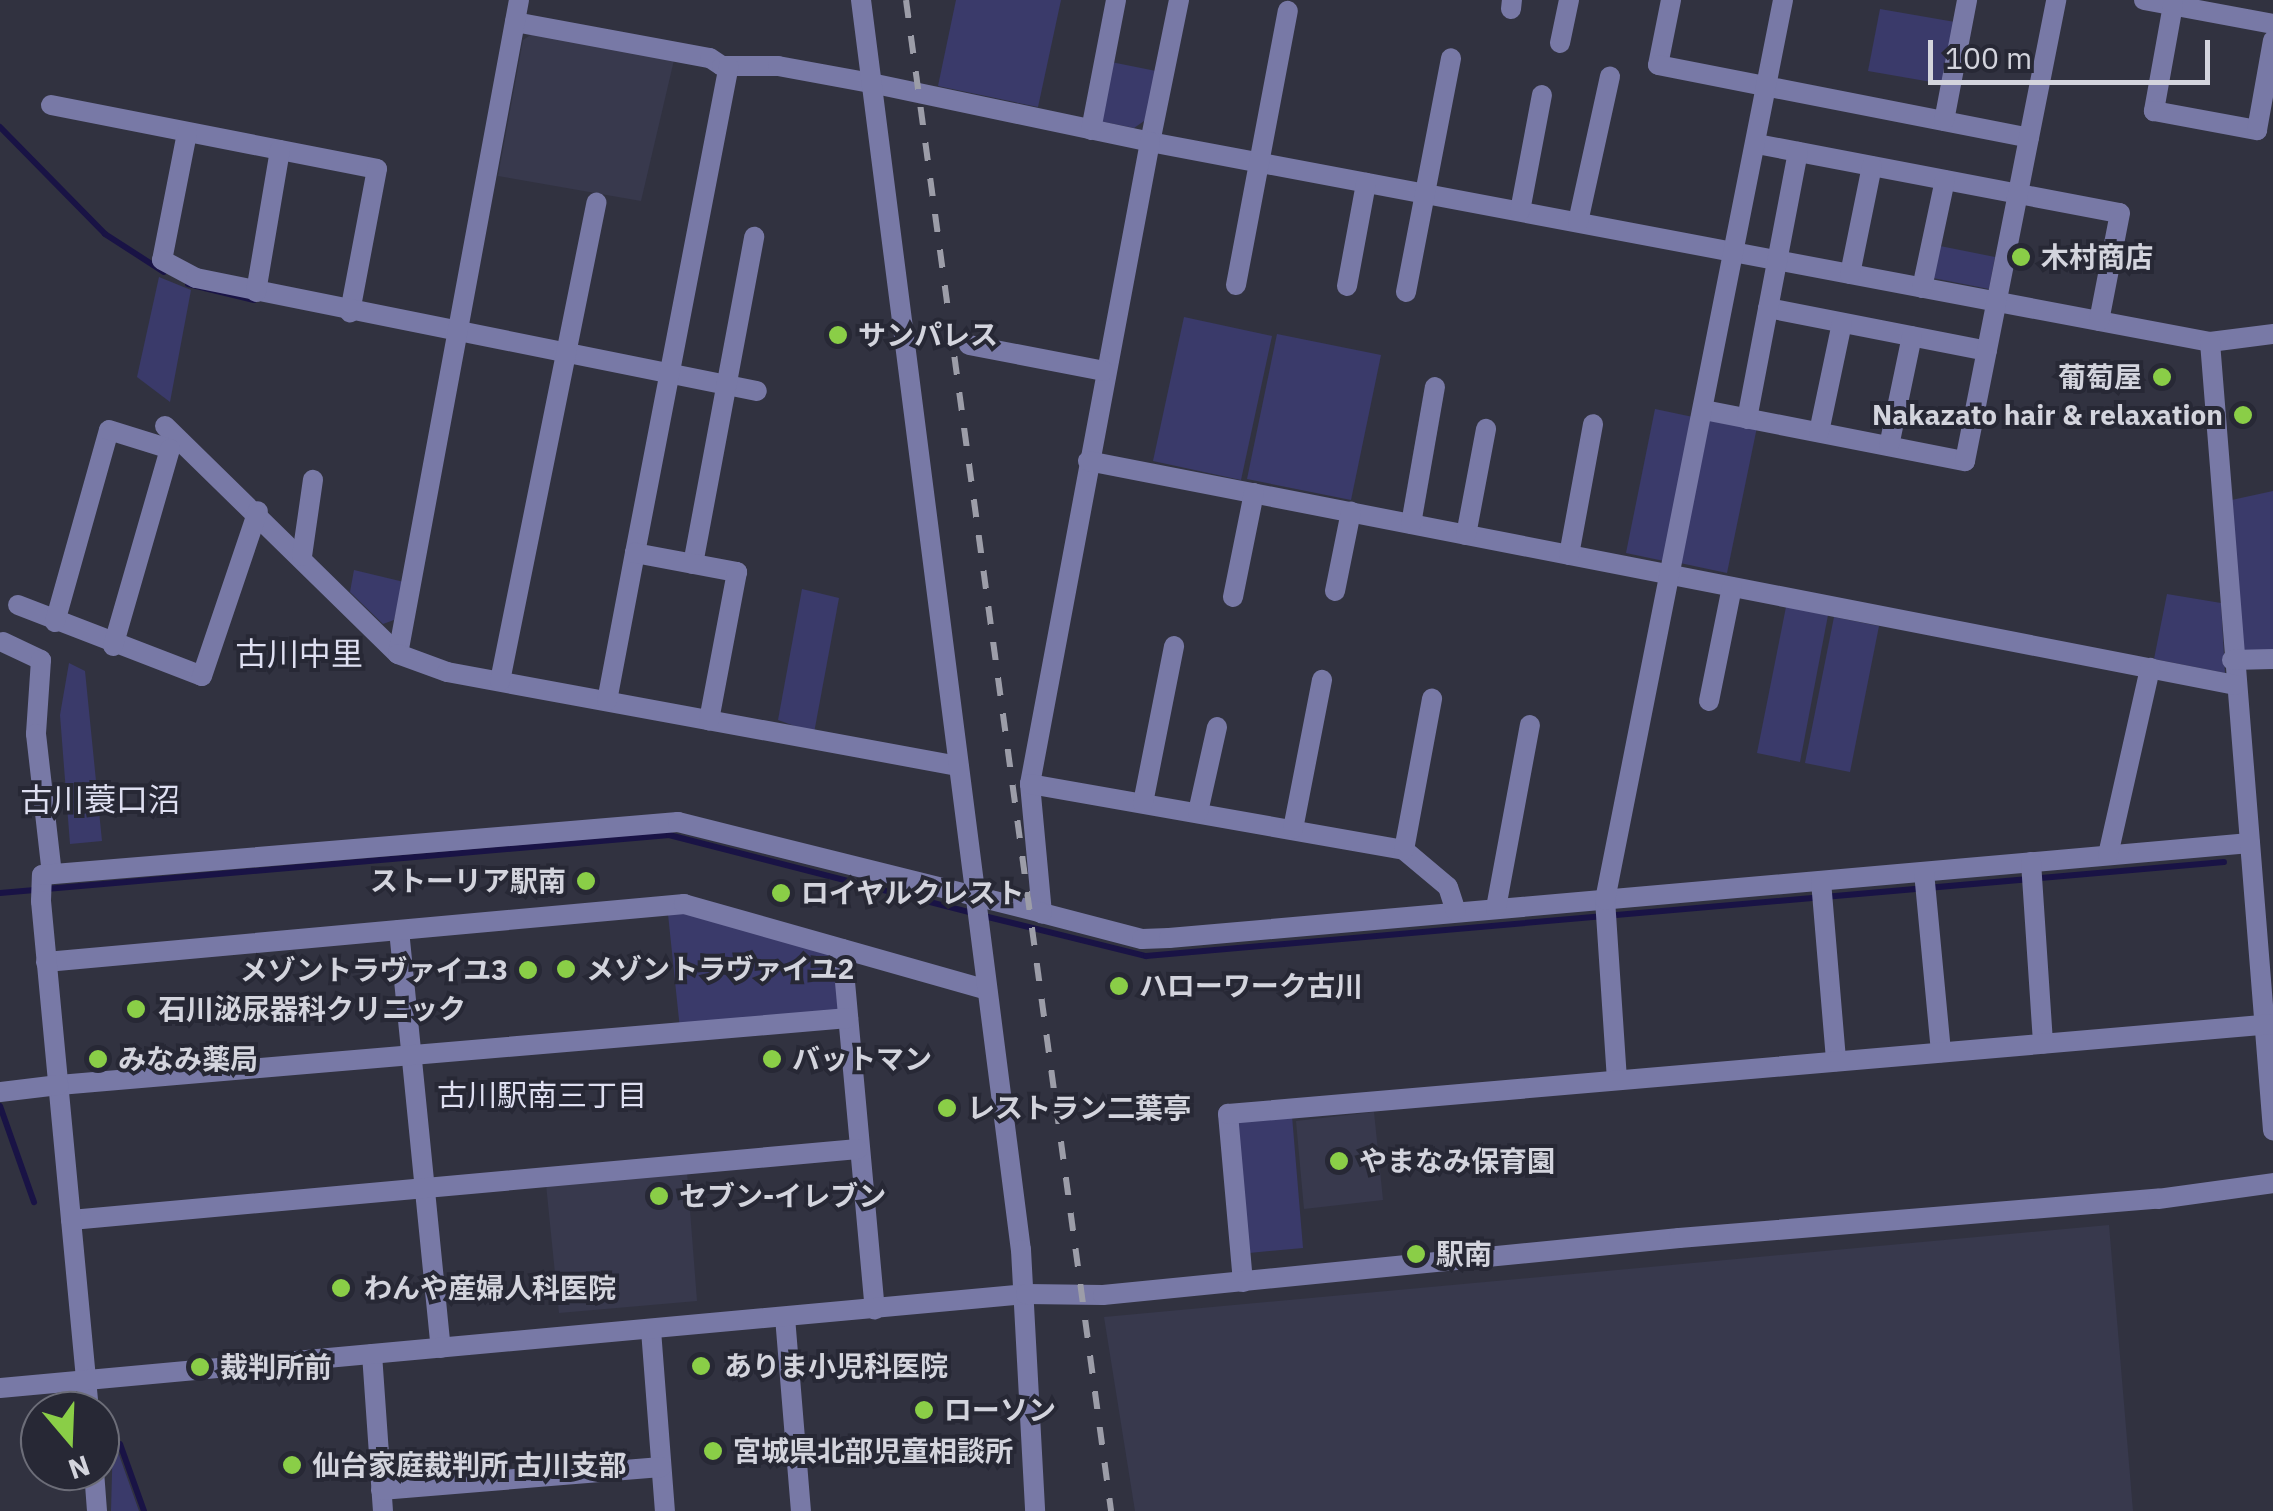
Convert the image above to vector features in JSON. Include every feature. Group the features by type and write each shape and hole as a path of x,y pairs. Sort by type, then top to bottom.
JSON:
{"street":[{"path":"398,654 453,332 519,0"},
{"path":"862,0 1026,1294 1035,1511"},
{"path":"1091,130 1116,0"},
{"path":"1042,913 1030,784 1104,371 1180,0"},
{"path":"1560,42 1569,0"},
{"path":"1671,0 1658,65 2029,138"},
{"path":"1617,1080 1605,910 1784,0"},
{"path":"1944,121 1966,0"},
{"path":"1704,410 1965,461 2056,0"},
{"path":"2144,0 2273,24"},
{"path":"2174,6 2154,111 2257,130 2273,40"},
{"path":"1236,285 1288,12"},
{"path":"514,22 710,58 729,67 778,66 871,83 1150,142 2210,342 2273,334"},
{"path":"1406,292 1451,58"},
{"path":"607,701 729,67"},
{"path":"1578,222 1610,76"},
{"path":"1520,211 1542,94"},
{"path":"52,106 377,169 350,312"},
{"path":"187,133 162,260 196,278 757,391"},
{"path":"1757,144 2120,214 2099,321"},
{"path":"256,292 280,150"},
{"path":"1746,419 1798,152"},
{"path":"1850,274 1872,166"},
{"path":"1922,288 1945,180"},
{"path":"1347,286 1366,182"},
{"path":"500,682 596,202"},
{"path":"693,564 754,237"},
{"path":"1768,308 1987,351"},
{"path":"1818,432 1842,323"},
{"path":"1889,446 1912,336"},
{"path":"2210,342 2234,685 2268,1024 2273,1130"},
{"path":"968,345 1104,371"},
{"path":"1412,524 1435,387"},
{"path":"1569,555 1593,424"},
{"path":"1466,535 1486,429"},
{"path":"55,622 108,430 172,438 258,511 398,654 500,682 958,766"},
{"path":"114,646 172,438"},
{"path":"1088,461 2234,685"},
{"path":"302,556 313,480"},
{"path":"1233,597 1254,494"},
{"path":"18,605 114,646 202,676 258,511"},
{"path":"1334,590 1351,512"},
{"path":"635,553 736,572 709,720"},
{"path":"1708,700 1732,587"},
{"path":"3,642 40,660 36,715 46,962 87,1391"},
{"path":"1143,803 1174,646"},
{"path":"2232,660 2273,659"},
{"path":"2108,855 2150,668"},
{"path":"1293,828 1322,680"},
{"path":"1404,850 1432,699"},
{"path":"1496,908 1530,725"},
{"path":"1198,812 1217,728"},
{"path":"1030,784 1404,850 1448,887 1456,911"},
{"path":"43,888 678,822 977,908 1042,913 1142,939 1496,908 1605,910 1926,884 2032,874 2108,855 2250,848 2273,854"},
{"path":"2032,874 2043,1044"},
{"path":"1926,884 1941,1052"},
{"path":"1822,892 1836,1061"},
{"path":"46,962 684,904 987,990"},
{"path":"399,930 440,1348"},
{"path":"842,949 874,1309"},
{"path":"1,1092 848,1018"},
{"path":"1243,1282 1228,1114 2268,1024"},
{"path":"71,1220 858,1149"},
{"path":"0,1388 1026,1294 1243,1282 1679,1238 2158,1200 2273,1183"},
{"path":"785,1318 801,1511"},
{"path":"650,1330 665,1511"},
{"path":"372,1354 382,1501 661,1467"}],"shaded area":[{"path":"956,0 1061,0 1038,107 938,86"},
{"path":"1880,9 1955,22 1943,84 1868,71"},
{"path":"535,32 674,60 641,201 498,176 523,40"},
{"path":"1111,62 1156,71 1147,119 1134,128 1099,121"},
{"path":"1940,246 1995,257 1989,289 1933,278"},
{"path":"159,277 191,290 170,402 137,377"},
{"path":"1184,317 1272,336 1241,480 1153,461"},
{"path":"1277,334 1381,355 1351,500 1247,479"},
{"path":"1655,409 1693,417 1664,561 1626,553"},
{"path":"1710,418 1757,427 1727,573 1680,563"},
{"path":"2273,491 2273,651 2237,653 2227,501"},
{"path":"354,570 404,582 394,620 383,624 350,592"},
{"path":"802,589 839,598 814,733 778,720"},
{"path":"2167,594 2221,603 2225,673 2154,659"},
{"path":"1786,607 1828,615 1800,762 1757,753"},
{"path":"1834,617 1879,626 1850,772 1805,763"},
{"path":"69,663 85,671 102,841 70,844 60,715"},
{"path":"680,911 833,950 839,1013 680,1029 668,914"},
{"name":"やまなみ保育園","path":"1374,1112 1383,1200 1304,1209 1296,1121"},
{"path":"1292,1116 1303,1248 1249,1253 1238,1121"},
{"path":"687,1172 697,1301 559,1313 546,1184"},
{"path":"2109,1225 2133,1511 1135,1511 1104,1317"},
{"path":"120,1458 139,1511 111,1511 112,1491 120,1491"}],"waterway":[{"path":"0,127 105,234 164,272"},
{"path":"188,284 254,300"},
{"path":"0,893 669,835 972,913"},
{"path":"984,916 1146,956 2224,862"},
{"path":"0,1106 34,1202"},
{"path":"120,1444 144,1511"}],"railway":[{"path":"906,0 1111,1511"}],"place":[{"name":"木村商店","path":"2021,257"},
{"name":"サンパレス","path":"838,335"},
{"name":"葡萄屋","path":"2162,377"},
{"name":"Nakazato hair & relaxation","path":"2243,415"},
{"name":"ストーリア駅南","path":"586,881"},
{"name":"ロイヤルクレスト","path":"781,893"},
{"name":"メゾントラヴァイユ2","path":"566,969"},
{"name":"メゾントラヴァイユ3","path":"528,970"},
{"name":"ハローワーク古川","path":"1119,986"},
{"name":"石川泌尿器科クリニック","path":"136,1009"},
{"name":"みなみ薬局","path":"98,1059"},
{"name":"バットマン","path":"772,1059"},
{"name":"レストラン二葉亭","path":"947,1108"},
{"name":"やまなみ保育園","path":"1339,1161"},
{"name":"セブン-イレブン","path":"659,1196"},
{"name":"駅南","path":"1416,1254"},
{"name":"わんや産婦人科医院","path":"341,1288"},
{"name":"ありま小児科医院","path":"701,1366"},
{"name":"裁判所前","path":"200,1367"},
{"name":"ローソン","path":"924,1410"},
{"name":"宮城県北部児童相談所","path":"713,1451"},
{"name":"仙台家庭裁判所 古川支部","path":"292,1465"}],"district":[{"name":"古川中里","path":"299,653"},
{"name":"古川蓑口沼","path":"100,799"},
{"name":"古川駅南三丁目","path":"542,1095"}]}
